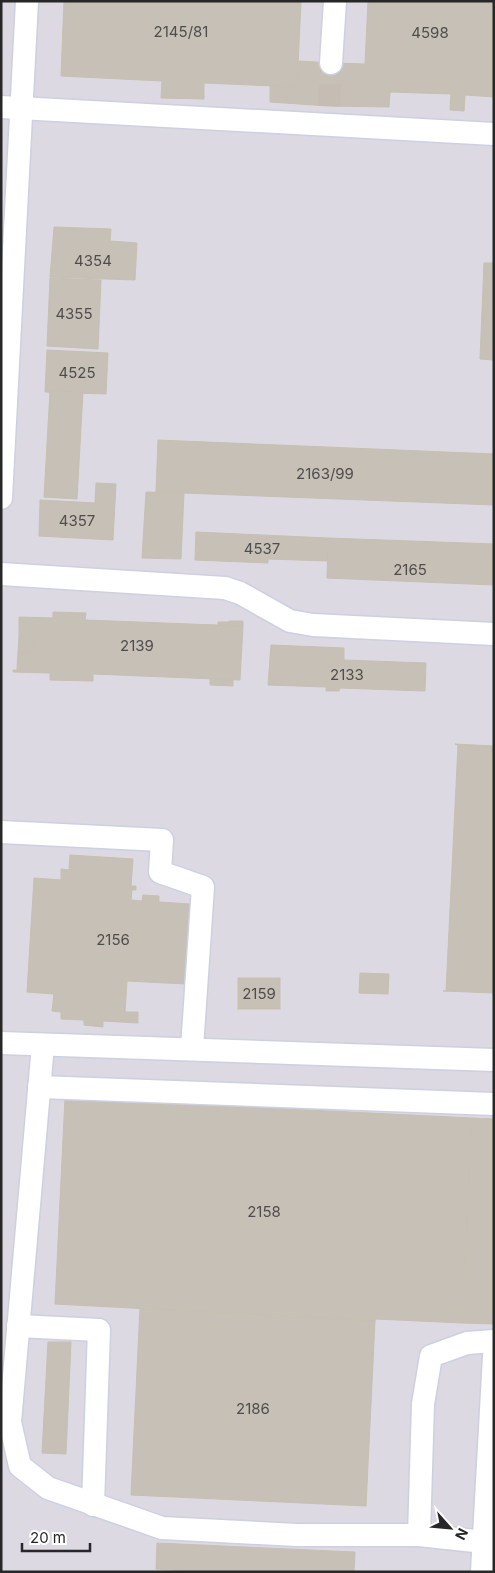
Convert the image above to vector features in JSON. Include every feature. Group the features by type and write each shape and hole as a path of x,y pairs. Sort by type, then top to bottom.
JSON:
{"lane":[{"path":"1,498 11,107 27,1"},
{"path":"331,62 335,1"},
{"path":"11,107 329,115 494,134"},
{"path":"1,574 225,588 240,593 290,621 314,625 494,634"},
{"path":"1,832 162,840 160,872 203,887 192,1048"},
{"path":"1,1044 192,1048 494,1060"},
{"path":"43,1045 10,1422 20,1466 48,1488 162,1528 297,1535 419,1535 484,1542"},
{"path":"39,1086 494,1104"},
{"path":"18,1326 99,1330 93,1505"},
{"path":"419,1535 423,1404 430,1356 467,1343 494,1341"},
{"path":"482,1572 494,1356"}],"shaded area":[{"path":"1,1 494,1 494,1572 1,1572"}],"building":[{"path":"64,1 301,1 297,87 204,83 204,99 161,98 162,81 61,76"},
{"path":"368,1 494,1 494,97 465,95 464,111 450,110 451,94 390,92 389,107 329,106 331,63 365,64"},
{"path":"299,61 331,63 329,106 270,102 270,86 297,87"},
{"path":"54,227 111,229 110,241 137,243 135,280 50,277"},
{"path":"484,263 494,263 494,360 480,359"},
{"path":"50,278 101,280 98,349 47,346"},
{"path":"47,350 108,353 106,394 45,392"},
{"path":"50,391 83,392 77,499 44,497"},
{"path":"158,440 494,454 494,505 156,492"},
{"path":"96,483 116,484 113,540 39,536 40,500 95,503"},
{"path":"146,492 184,493 181,559 142,558"},
{"path":"196,532 328,538 328,561 268,559 268,563 195,560"},
{"path":"328,538 494,544 494,585 327,578"},
{"path":"53,612 86,613 85,620 243,626 240,680 93,674 93,681 50,680 50,673 13,672 13,670 17,670 18,652 33,653 34,637 19,637 19,617 53,618"},
{"path":"243,621 243,626 218,625 218,622"},
{"path":"19,637 34,637 33,653 18,652"},
{"path":"271,645 344,648 344,660 426,663 425,691 340,688 339,691 326,691 326,687 268,685"},
{"path":"210,679 233,680 233,686 210,685"},
{"path":"455,744 494,746 494,993 443,991 446,991 458,745"},
{"path":"70,855 133,859 131,886 136,886 136,890 132,890 131,900 142,901 143,895 159,896 159,902 190,904 189,929 197,930 186,984 127,981 125,1012 138,1012 138,1023 103,1021 103,1027 84,1025 84,1020 61,1019 61,1012 52,1011 54,994 27,992 34,878 61,880 61,869 69,870"},
{"path":"360,973 389,974 388,994 359,993"},
{"path":"238,978 280,978 280,1009 238,1009"},
{"path":"65,1098 472,1118 462,1323 376,1319 375,1321 55,1304"},
{"path":"472,1118 494,1119 494,1324 462,1323"},
{"path":"140,1308 375,1321 366,1506 131,1495"},
{"path":"48,1342 71,1342 66,1454 42,1453"},
{"path":"157,1543 355,1552 354,1572 207,1572 156,1569"}],"tunnel":[{"path":"329,106 331,63"}]}
